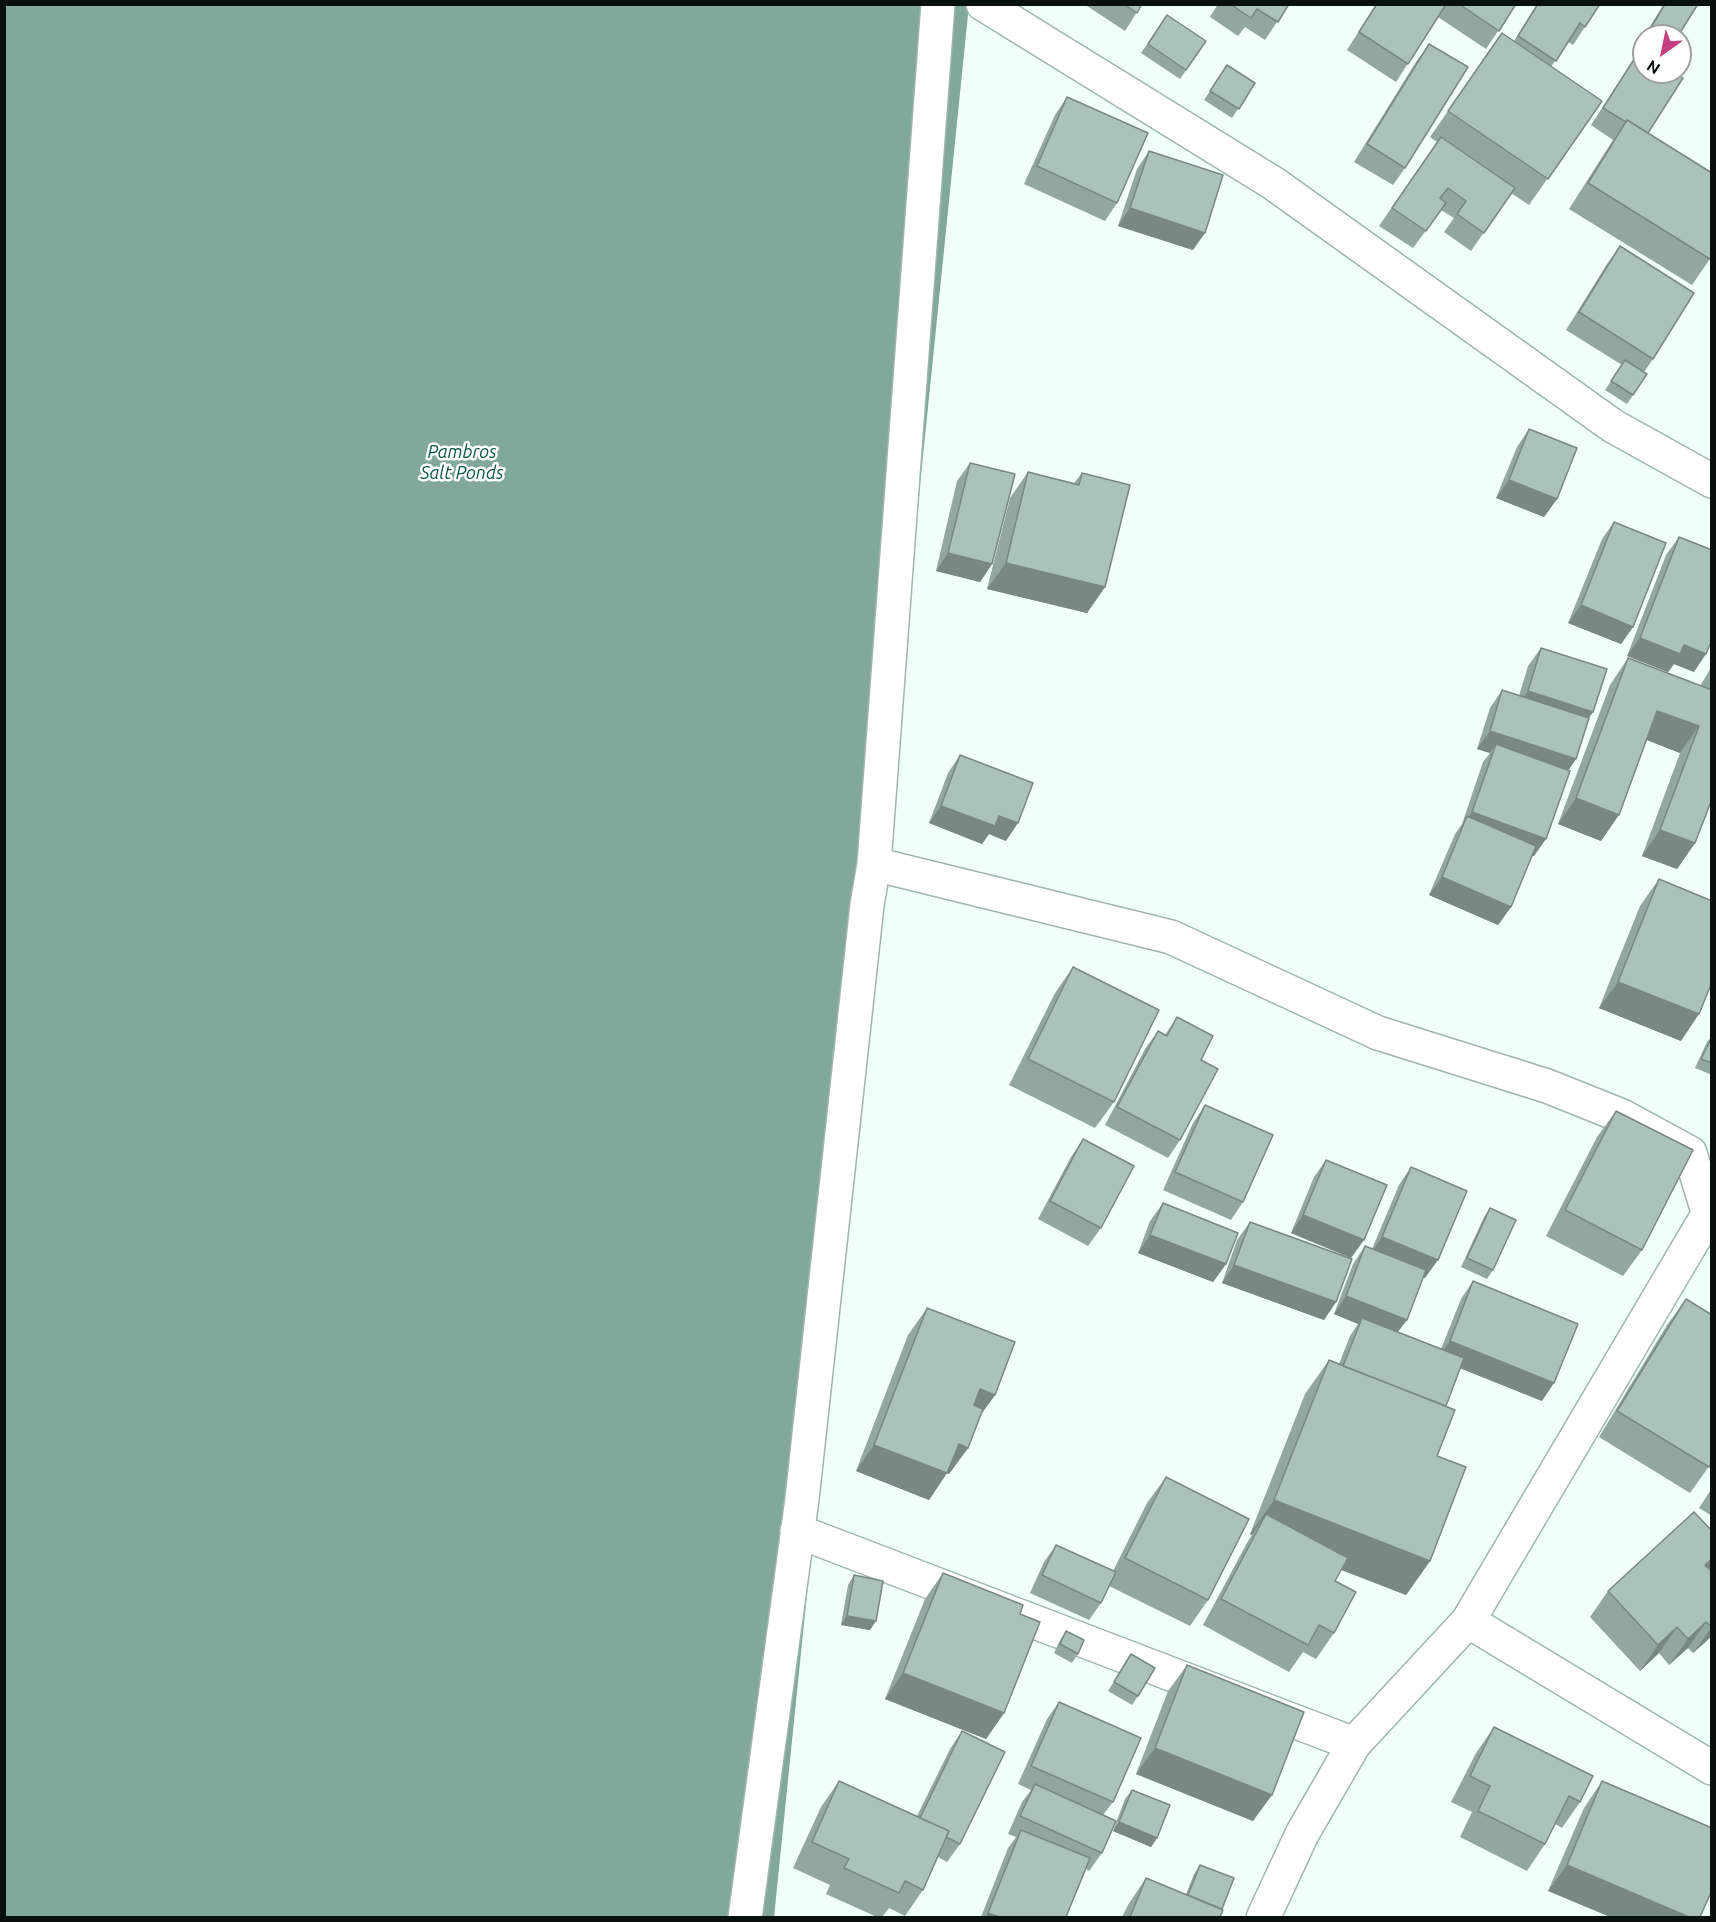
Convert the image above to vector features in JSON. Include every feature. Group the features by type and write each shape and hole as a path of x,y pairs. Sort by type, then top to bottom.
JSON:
{"street":[{"path":"746,1917 797,1531 867,905 874,864 938,4"},
{"path":"983,4 1273,183 1613,426 1712,481"},
{"path":"874,864 1171,937 1378,1034 1547,1086 1622,1116 1690,1153 1711,1213 1468,1621 1354,1744 1302,1834 1263,1917"},
{"path":"797,1531 1354,1744"},
{"path":"1468,1621 1712,1768"}],"water":[{"name":"Pambros Salt Ponds","path":"5,5 969,5 774,1917 5,1918"}],"building":[{"path":"1124,4 1142,4 1137,13"},
{"path":"1230,4 1289,4 1278,22 1257,9 1251,18"},
{"path":"1377,4 1442,4 1445,6 1408,64 1359,32"},
{"path":"1459,4 1516,4 1499,31"},
{"path":"1538,4 1600,4 1585,27 1580,23 1556,61 1518,36"},
{"path":"1665,4 1698,4 1686,24 1653,24"},
{"path":"1167,15 1206,41 1186,70 1148,44"},
{"path":"1502,33 1602,101 1548,179 1448,111"},
{"path":"1429,44 1468,67 1405,168 1367,144"},
{"path":"1632,63 1632,84 1679,84 1648,133 1603,108"},
{"path":"1227,65 1255,83 1239,109 1210,91"},
{"path":"1067,97 1148,133 1117,203 1037,166"},
{"path":"1627,120 1712,173 1712,256 1710,259 1588,183"},
{"path":"1441,137 1515,188 1484,233 1457,214 1466,201 1448,188 1440,198 1446,203 1426,231 1392,208"},
{"path":"1149,151 1223,175 1205,233 1130,208"},
{"path":"1620,246 1694,293 1653,359 1579,312"},
{"path":"1625,360 1647,374 1633,395 1611,381"},
{"path":"1529,429 1577,448 1557,499 1509,480"},
{"path":"970,463 1015,474 992,564 948,553"},
{"path":"1028,472 1079,485 1082,473 1130,485 1105,587 1006,563"},
{"path":"1614,522 1666,543 1633,627 1581,605"},
{"path":"1679,537 1712,550 1712,640 1706,654 1684,645 1680,654 1640,638"},
{"path":"1541,648 1607,669 1593,712 1528,691"},
{"path":"1628,658 1712,690 1712,799 1695,843 1660,830 1699,726 1657,711 1619,815 1576,798"},
{"path":"1502,690 1589,718 1576,759 1490,731"},
{"path":"1496,744 1570,771 1546,839 1472,812"},
{"path":"960,755 1033,783 1018,823 999,816 995,826 941,806"},
{"path":"1467,816 1536,846 1511,907 1442,877"},
{"path":"1659,879 1712,901 1712,982 1699,1014 1618,982"},
{"path":"1073,967 1159,1010 1114,1102 1028,1059"},
{"path":"1177,1017 1213,1036 1201,1060 1218,1069 1180,1140 1117,1107 1158,1031 1167,1036"},
{"path":"1712,1037 1712,1063 1701,1059"},
{"path":"1205,1105 1273,1135 1243,1202 1175,1172"},
{"path":"1616,1111 1693,1150 1642,1250 1565,1210"},
{"path":"1083,1139 1134,1166 1101,1228 1050,1201"},
{"path":"1326,1160 1387,1185 1364,1240 1303,1215"},
{"path":"1411,1167 1467,1191 1438,1260 1382,1237"},
{"path":"1163,1203 1238,1233 1226,1264 1150,1235"},
{"path":"1490,1208 1516,1220 1493,1270 1467,1258"},
{"path":"1250,1222 1352,1259 1336,1302 1234,1265"},
{"path":"1365,1246 1426,1270 1407,1320 1346,1296"},
{"path":"1473,1281 1578,1324 1554,1383 1450,1341"},
{"path":"1686,1299 1712,1315 1712,1462 1709,1467 1617,1411"},
{"path":"927,1308 1015,1342 995,1395 980,1389 974,1405 983,1409 968,1448 959,1444 947,1473 874,1445"},
{"path":"1362,1318 1464,1358 1446,1406 1343,1366"},
{"path":"1329,1360 1455,1410 1437,1456 1466,1467 1430,1561 1274,1500"},
{"path":"1166,1477 1249,1519 1208,1600 1125,1558"},
{"path":"1694,1512 1712,1531 1712,1559 1705,1565 1712,1572 1712,1627 1706,1622 1688,1639 1677,1627 1658,1645 1608,1591"},
{"path":"1266,1514 1348,1558 1335,1581 1356,1592 1334,1633 1319,1625 1308,1645 1221,1599"},
{"path":"1056,1545 1116,1572 1101,1603 1042,1575"},
{"path":"943,1573 1023,1605 1020,1614 1040,1622 1004,1713 903,1673"},
{"path":"854,1575 883,1581 876,1621 847,1616"},
{"path":"1066,1631 1084,1640 1078,1654 1060,1644"},
{"path":"1131,1654 1155,1668 1138,1696 1114,1682"},
{"path":"1187,1665 1304,1712 1272,1795 1155,1748"},
{"path":"1059,1702 1141,1738 1113,1802 1031,1766"},
{"path":"1494,1727 1593,1776 1580,1802 1569,1796 1545,1844 1478,1811 1490,1786 1470,1776"},
{"path":"962,1731 1005,1752 960,1844 946,1837 949,1831 920,1818"},
{"path":"839,1781 949,1831 923,1890 905,1881 899,1893 844,1868 849,1859 812,1842"},
{"path":"1602,1781 1712,1828 1712,1890 1700,1917 1689,1917 1567,1865"},
{"path":"1035,1784 1116,1821 1102,1853 1020,1816"},
{"path":"1132,1790 1170,1805 1157,1838 1119,1822"},
{"path":"1021,1830 1090,1858 1066,1917 1000,1917 988,1913"},
{"path":"1200,1865 1234,1878 1222,1909 1188,1895"},
{"path":"1146,1878 1223,1910 1220,1917 1130,1917"}]}
